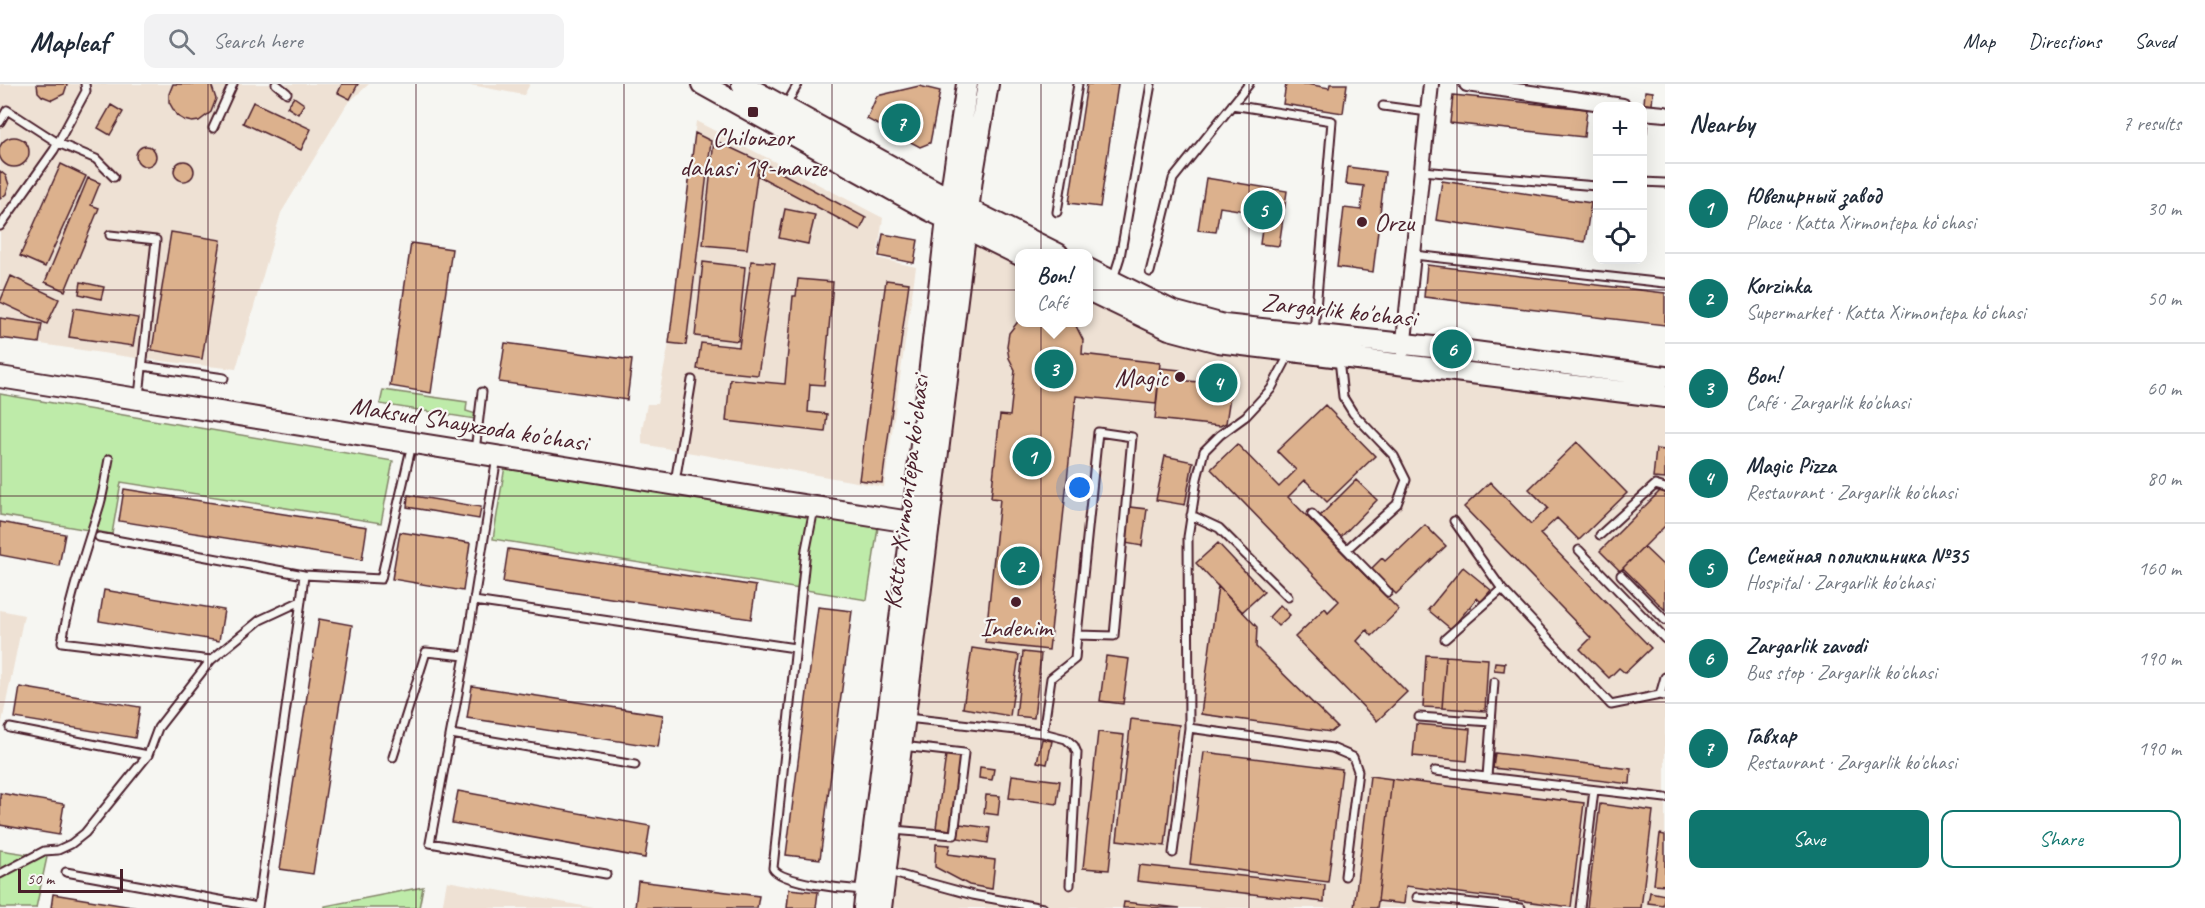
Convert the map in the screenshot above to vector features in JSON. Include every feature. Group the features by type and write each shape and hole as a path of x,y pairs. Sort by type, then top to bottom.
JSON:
{"main road":[{"path":"702,84 958,214 1046,249"},
{"path":"742,84 958,214 1015,252"},
{"name":"Katta Xirmontepa koʻchasi","path":"881,908 877,869 958,214 967,84"},
{"name":"Katta Xirmontepa koʻchasi","path":"958,214 988,84"},
{"name":"Zargarlik ko'chasi","path":"1093,271 1157,304 1187,316 1224,325 1404,344 1665,377"},
{"name":"Zargarlik ko'chasi","path":"1093,292 1169,329 1218,342 1665,397"},
{"name":"Maksud Shayxzoda ko'chasi","path":"0,377 921,524"},
{"name":"Katta Xirmontepa koʻchasi","path":"865,899 891,830 905,717 921,524"}],"street":[{"path":"1401,364 1431,84"},
{"path":"1467,84 1595,102"},
{"path":"1647,112 1665,114"}],"lane":[{"path":"0,226 58,143 86,91 85,84"},
{"path":"213,128 233,84"},
{"path":"276,84 287,93"},
{"path":"785,108 798,84"},
{"path":"1057,212 1078,84"},
{"path":"1112,281 1120,257 1151,84"},
{"path":"1150,272 1173,179 1249,84"},
{"path":"1232,105 1332,121 1314,334"},
{"path":"1383,106 1428,112"},
{"path":"0,122 7,110 58,143 96,159 114,177"},
{"path":"1422,171 1593,186"},
{"path":"1647,182 1665,183"},
{"path":"110,235 156,240 139,399"},
{"path":"1414,255 1665,283"},
{"path":"1173,854 1189,728 1188,537 1204,451 1220,435 1246,416 1271,389 1292,351"},
{"path":"1339,357 1343,397 1353,413 1394,456 1406,480 1397,504 1347,549"},
{"path":"143,366 224,378"},
{"path":"675,484 692,380"},
{"path":"474,452 483,392"},
{"path":"1043,733 1051,678 1075,659 1077,635 1098,432 1132,437 1114,636 1077,635"},
{"path":"99,537 304,575 381,579 412,442"},
{"path":"497,456 465,656 430,843 606,874"},
{"path":"109,459 100,502 67,608 62,642 211,660"},
{"path":"1600,535 1655,485 1665,488"},
{"path":"814,507 806,549 773,868 777,874 838,889 865,899"},
{"path":"1312,514 1388,592"},
{"path":"1191,515 1219,528 1288,597"},
{"path":"1454,521 1502,589 1611,705 1662,695 1665,677"},
{"path":"1579,550 1665,639"},
{"path":"66,872 258,907 304,575"},
{"path":"1621,575 1665,620"},
{"path":"1445,639 1502,589"},
{"path":"0,874 44,850 58,850 71,844 85,833 148,755 158,728 211,660 260,620 301,601"},
{"path":"474,601 795,648"},
{"path":"393,757 426,652 465,656"},
{"path":"1487,777 1494,682"},
{"path":"905,717 1043,733 1066,739 1074,746 1077,753 1070,885"},
{"path":"1419,717 1491,722"},
{"path":"10,728 148,755"},
{"path":"1189,728 1332,748 1353,757 1358,771 1345,876"},
{"path":"451,734 635,765"},
{"path":"891,830 954,835 963,762 964,753 901,746"},
{"path":"1435,771 1665,798"},
{"path":"1580,908 1594,790"},
{"path":"877,869 974,895 1043,908"},
{"path":"1417,897 1521,908"}],"shaded area":[{"path":"0,84 369,84 347,104 281,213 236,369 143,359 0,338"},
{"path":"466,84 530,84 524,95"},
{"path":"696,121 883,218 877,258 916,267 884,487 642,444 642,429 647,404 657,404 669,343"},
{"path":"966,229 1015,253 1015,327 1093,327 1093,292 1151,322 1665,397 1665,908 881,908"},
{"path":"0,610 24,615 0,732"},
{"path":"447,881 594,908 442,908"}],"green space":[{"path":"383,390 467,402 466,411 476,414 475,419 380,404"},
{"path":"0,394 393,461 381,523 121,482 112,534 0,515"},
{"path":"505,466 878,527 867,600 493,539"},
{"path":"0,850 47,857 36,908 0,908"},
{"path":"423,887 419,908 325,908 325,906"}],"building":[{"path":"37,84 67,85 64,94 52,100 38,92"},
{"path":"173,84 211,84 216,99 211,112 199,121 192,122 177,116 169,102"},
{"path":"342,84 358,84 350,99 338,93"},
{"path":"1087,84 1118,84 1100,207 1069,203"},
{"path":"1286,84 1307,84 1329,88 1330,84 1347,84 1343,113 1283,104"},
{"path":"919,86 940,91 930,143 920,147 867,119 877,96"},
{"path":"1645,91 1653,92 1652,105 1644,102"},
{"path":"1453,95 1587,109 1584,137 1450,123"},
{"path":"294,97 304,104 298,114 287,107"},
{"path":"253,102 311,129 301,150 243,123"},
{"path":"111,105 123,112 110,135 98,128"},
{"path":"695,133 711,141 686,345 669,343"},
{"path":"14,137 25,141 29,152 25,163 14,167 3,163 -1,152 3,141"},
{"path":"714,140 759,161 747,249 703,245"},
{"path":"142,146 150,146 156,152 156,160 150,166 142,166 136,160 136,152"},
{"path":"180,161 188,161 194,167 194,175 188,181 180,181 174,175 174,167"},
{"path":"759,161 866,218 860,230 757,175"},
{"path":"61,164 86,176 45,267 20,256"},
{"path":"1348,167 1385,172 1373,272 1337,267 1344,208 1361,210 1364,186 1346,184"},
{"path":"0,171 6,176 9,185 6,194 0,199"},
{"path":"88,178 100,183 91,205 99,208 65,291 45,282"},
{"path":"1206,178 1287,191 1279,246 1260,244 1264,214 1220,207 1216,232 1198,230"},
{"path":"1442,181 1591,203 1585,242 1436,220"},
{"path":"785,209 815,215 808,244 779,238"},
{"path":"171,232 221,240 202,359 152,350"},
{"path":"883,234 918,240 914,263 879,256"},
{"path":"411,243 452,249 431,393 390,386"},
{"path":"751,261 775,263 758,375 697,369 701,343 739,347"},
{"path":"703,262 745,267 738,341 695,336"},
{"path":"1427,265 1665,293 1665,325 1424,297"},
{"path":"11,276 59,299 47,324 0,302"},
{"path":"798,279 833,282 824,385 810,384 808,412 827,414 825,432 726,421 730,379 785,384 793,296 796,296"},
{"path":"886,280 909,283 882,483 859,480"},
{"path":"81,282 104,287 101,299 79,294"},
{"path":"74,308 138,318 133,346 69,337"},
{"path":"0,318 42,324 39,343 0,338"},
{"path":"1015,325 1076,327 1083,340 1082,354 1160,363 1156,404 1076,396 1049,650 985,643 1000,499 991,498 1000,415 1010,416 1015,370 1009,358 1007,346 1009,333"},
{"path":"505,343 632,360 627,400 499,382"},
{"path":"1160,368 1180,370 1179,380 1227,385 1231,390 1226,423 1220,426 1155,419"},
{"path":"1325,405 1375,456 1327,502 1305,480 1288,497 1399,610 1372,636 1367,630 1357,641 1407,692 1377,721 1295,637 1325,608 1328,612 1339,601 1211,469 1237,444 1279,487 1296,470 1277,451"},
{"path":"1577,442 1627,493 1579,540 1557,518 1540,534 1651,648 1625,673 1619,668 1609,678 1580,649 1591,638 1464,507 1490,482 1531,524 1548,508 1529,489"},
{"path":"1656,449 1665,450 1665,479 1653,478"},
{"path":"1165,456 1193,462 1185,505 1156,500"},
{"path":"1356,480 1377,500 1341,537 1320,516"},
{"path":"124,489 367,527 362,560 119,521"},
{"path":"1662,489 1665,492 1665,526 1620,571 1600,551"},
{"path":"408,495 481,507 479,519 407,507"},
{"path":"1130,507 1147,509 1142,546 1125,543"},
{"path":"0,522 65,534 59,566 0,555"},
{"path":"1425,525 1446,546 1396,594 1371,569 1382,558 1385,561 1399,550"},
{"path":"400,532 470,543 463,591 392,579"},
{"path":"1218,543 1264,592 1242,612 1196,563"},
{"path":"1644,547 1665,567 1665,610 1623,568"},
{"path":"508,549 756,586 751,619 503,582"},
{"path":"1463,567 1491,590 1481,602 1477,598 1451,629 1428,610"},
{"path":"1218,586 1257,627 1256,647 1337,727 1331,732 1201,714"},
{"path":"104,590 224,610 219,641 99,621"},
{"path":"1280,605 1290,615 1278,626 1269,617"},
{"path":"818,607 852,611 820,859 786,855"},
{"path":"319,619 352,625 313,874 280,869"},
{"path":"972,648 1019,655 1010,716 963,708"},
{"path":"1023,652 1041,654 1034,718 1016,716"},
{"path":"1426,655 1446,656 1442,708 1423,707"},
{"path":"1106,656 1129,659 1123,704 1100,701"},
{"path":"1446,656 1488,659 1485,711 1442,708"},
{"path":"1495,662 1505,663 1504,671 1494,670"},
{"path":"472,686 663,715 658,747 467,718"},
{"path":"20,687 140,707 135,738 15,718"},
{"path":"1131,719 1179,725 1165,846 1117,840"},
{"path":"1416,724 1470,729 1467,761 1413,756"},
{"path":"1098,732 1124,735 1109,870 1083,868"},
{"path":"1042,739 1052,741 1047,764 1037,762"},
{"path":"1204,752 1342,769 1328,882 1190,864"},
{"path":"1495,753 1631,769 1630,784 1493,768"},
{"path":"946,755 960,757 950,830 936,828"},
{"path":"980,767 994,769 992,780 979,778"},
{"path":"1012,775 1060,781 1057,804 1009,798"},
{"path":"1370,776 1392,779 1378,901 1377,908 1354,908"},
{"path":"1392,779 1584,803 1571,907 1406,886 1404,904 1378,901"},
{"path":"458,791 650,826 645,858 452,823"},
{"path":"0,793 64,804 59,835 0,825"},
{"path":"986,795 1000,796 998,815 984,813"},
{"path":"1600,804 1653,811 1641,908 1587,908"},
{"path":"960,824 990,828 988,843 958,838"},
{"path":"1660,834 1665,835 1665,885 1654,884"},
{"path":"936,844 950,845 948,854 995,860 992,889 969,885 935,867"},
{"path":"1139,865 1325,885 1324,902 1137,881"},
{"path":"638,881 759,896 757,908 635,908"},
{"path":"789,889 818,892 816,908 787,908"},
{"path":"1650,892 1665,895 1663,905 1648,903"},
{"path":"53,894 138,908 51,908"},
{"path":"1124,902 1180,908 1123,908"}],"place":[{"name":"Chilonzor dahasi 19-mavze","path":"753,112"},
{"name":"Гавхар","path":"901,123"},
{"name":"Семейная поликлиника №35","path":"1263,210"},
{"name":"Orzu","path":"1362,222"},
{"name":"Zargarlik zavodi","path":"1452,349"},
{"name":"Bon!","path":"1054,369"},
{"name":"Magic","path":"1180,377"},
{"name":"Magic Pizza","path":"1218,383"},
{"name":"Ювелирный завод","path":"1032,457"},
{"name":"Korzinka","path":"1020,566"},
{"name":"Indenim","path":"1016,602"}]}
